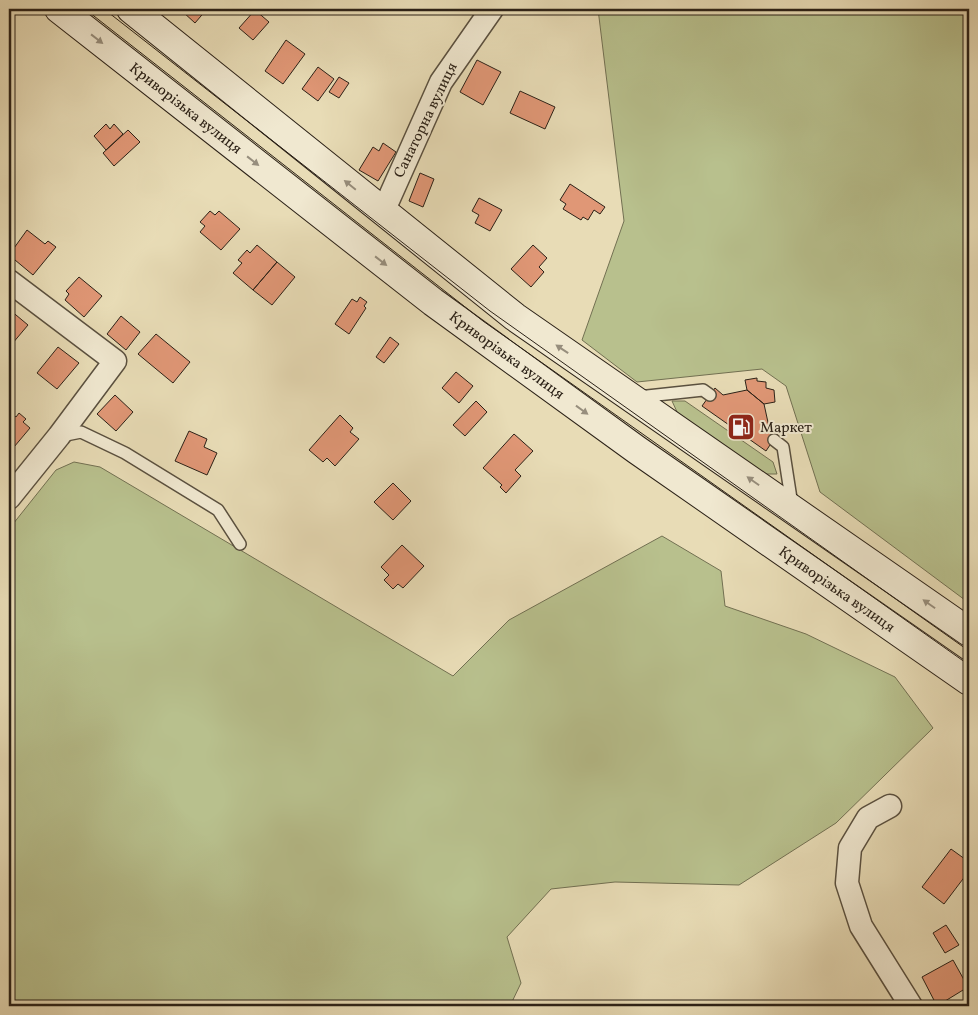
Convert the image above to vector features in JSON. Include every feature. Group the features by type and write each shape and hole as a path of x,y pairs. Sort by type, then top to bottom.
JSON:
{"main road":[{"name":"Криворізька вулиця","path":"59,9 432,302 638,450 969,681"},
{"path":"131,9 515,317 633,397 969,632"}],"street":[{"name":"Санаторна вулиця","path":"383,212 441,82 492,9"},
{"path":"9,281 115,361 59,436 9,498"},
{"path":"890,806 868,818 850,848 847,883 861,926 911,1006"}],"lane":[{"path":"633,397 703,390 710,395"},
{"path":"59,436 81,432 125,453 218,510 240,544"},
{"path":"774,440 783,447 792,509"}],"green space":[{"path":"598,9 969,9 969,603 820,492 786,386 762,369 637,382 582,340 624,221"},
{"path":"672,401 685,401 773,462 777,474 765,474 678,414"},
{"path":"74,462 100,467 453,676 509,620 662,536 721,571 725,606 806,634 895,677 933,728 836,823 739,885 615,882 551,889 507,937 521,983 510,1006 9,1006 9,529 56,470"}],"building":[{"path":"186,9 207,9 195,23 183,12"},
{"path":"255,10 269,22 253,40 239,28"},
{"path":"286,40 305,54 283,84 265,71"},
{"path":"477,60 501,72 483,105 460,92"},
{"path":"318,67 334,79 318,101 302,89"},
{"path":"339,77 349,83 339,98 329,92"},
{"path":"520,91 555,107 545,129 510,113"},
{"path":"106,124 110,129 114,124 123,134 106,150 94,136"},
{"path":"128,130 140,142 114,166 103,153"},
{"path":"383,143 396,152 378,181 359,170 373,147 379,151"},
{"path":"420,173 434,179 423,207 409,201"},
{"path":"570,184 605,207 600,214 594,210 588,220 583,217 581,220 563,209 566,204 560,200"},
{"path":"479,198 502,210 490,231 475,223 479,215 472,211"},
{"path":"210,211 215,215 219,211 240,229 221,250 200,232 205,226 200,222"},
{"path":"27,230 45,244 48,241 56,247 33,275 9,255"},
{"path":"257,245 277,262 253,290 233,273 242,263 238,260 247,250 250,253"},
{"path":"533,245 547,258 539,267 544,272 531,287 511,269"},
{"path":"277,262 295,277 272,305 253,290"},
{"path":"79,277 102,296 84,317 65,300 69,294 66,291"},
{"path":"360,297 367,302 364,306 366,308 349,334 335,324 352,299 357,302"},
{"path":"10,310 28,325 12,344 9,341"},
{"path":"121,316 140,332 126,350 107,334"},
{"path":"156,334 190,362 173,383 138,354"},
{"path":"390,337 399,344 384,363 376,357"},
{"path":"58,347 79,363 57,389 37,373"},
{"path":"456,372 473,386 459,403 442,388"},
{"path":"757,378 757,381 766,382 766,388 774,390 775,402 764,404 747,390 745,380"},
{"path":"715,388 723,395 747,390 764,404 769,427 778,433 766,451 702,406"},
{"path":"115,395 133,412 116,431 97,414"},
{"path":"476,401 487,412 465,436 453,425"},
{"path":"10,412 16,417 19,413 26,419 23,422 30,428 14,447 9,443"},
{"path":"340,415 353,428 350,432 359,439 335,466 327,458 323,462 309,450"},
{"path":"189,431 207,439 204,447 217,453 207,475 175,461"},
{"path":"514,434 533,451 515,470 521,476 506,493 500,487 502,485 483,468"},
{"path":"393,483 411,501 393,520 374,502"},
{"path":"402,545 424,566 403,588 398,584 393,589 384,580 389,575 381,567"},
{"path":"951,849 969,862 969,871 944,904 922,887"},
{"path":"946,925 959,945 945,953 933,933"},
{"path":"953,960 968,987 937,1006 922,977"}],"tram line":[{"path":"85,9 483,321 969,665"},
{"path":"104,9 490,311 969,651"}],"place":[{"name":"Маркет","path":"741,427"}]}
